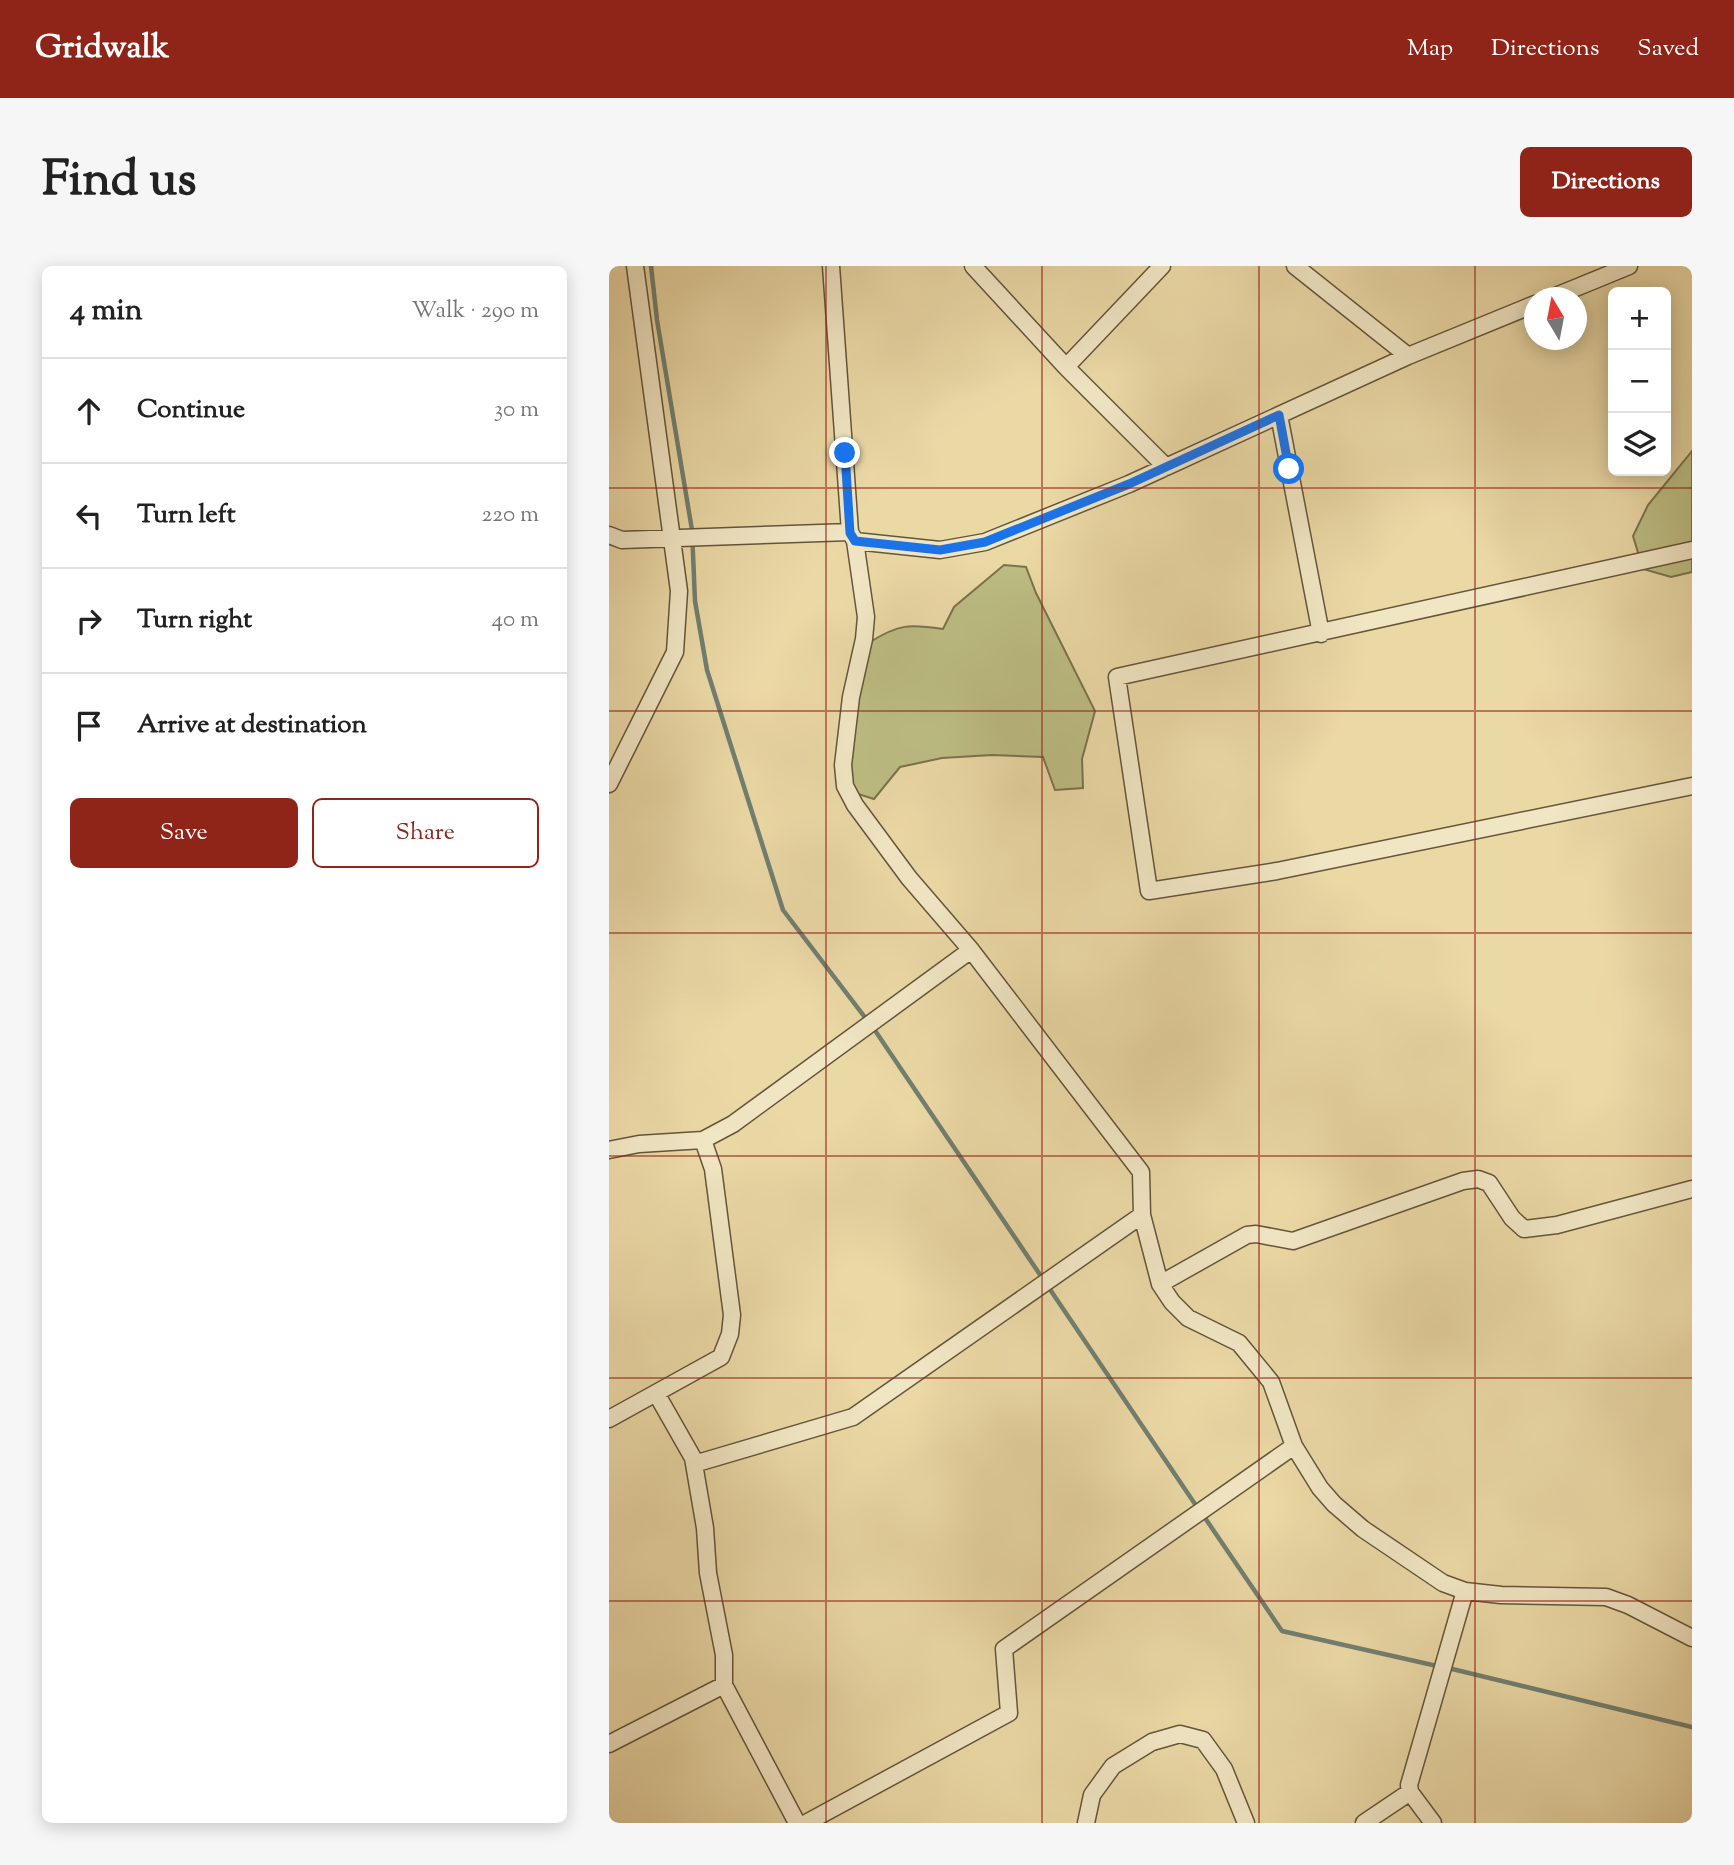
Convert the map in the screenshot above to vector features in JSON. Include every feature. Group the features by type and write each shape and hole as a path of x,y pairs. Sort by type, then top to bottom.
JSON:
{"street":[{"path":"609,784 675,652 679,591 677,538 635,266"},
{"path":"831,266 853,537 866,617 851,697 843,765 845,786 855,805 909,878 971,950 1141,1172 1142,1215 1160,1284 1172,1302 1188,1318 1239,1343 1272,1382 1294,1446 1320,1488 1334,1504 1363,1529 1443,1583 1465,1591 1501,1595 1607,1597 1692,1638"},
{"path":"973,266 1066,367 1166,467"},
{"path":"1066,367 1162,266"},
{"path":"1295,266 1408,356"},
{"path":"1578,287 1629,266"},
{"path":"609,536 622,540 853,537 940,550 985,542 1166,467 1408,356 1524,309"},
{"path":"1279,415 1321,634"},
{"path":"1692,550 1117,677 1149,891 1277,871 1692,786"},
{"path":"609,1150 639,1144 703,1140 733,1124 971,950"},
{"path":"609,1419 721,1357 730,1334 732,1315 713,1169 703,1140"},
{"path":"1160,1284 1247,1235 1256,1234 1293,1241 1463,1181 1478,1179 1489,1183 1512,1218 1524,1228 1557,1225 1692,1189"},
{"path":"694,1465 853,1417 1142,1215"},
{"path":"656,1393 693,1458 705,1528 708,1573 724,1655 724,1685 797,1823"},
{"path":"806,1823 1009,1713 1004,1650 1294,1446"},
{"path":"1433,1823 1410,1792 1409,1785 1465,1591"},
{"path":"609,1744 724,1685"},
{"path":"1086,1823 1092,1795 1113,1766 1152,1742 1180,1734 1203,1740 1224,1769 1246,1823"},
{"path":"1364,1823 1410,1792"}],"green space":[{"path":"1692,451 1692,572 1671,577 1643,569 1633,536 1648,505"},
{"path":"1004,565 1026,567 1036,593 1095,711 1082,759 1083,788 1055,790 1043,757 992,755 942,758 900,767 874,799 858,794 849,780 856,695 870,642 905,627 943,629 954,607"}],"waterway":[{"path":"651,266 657,320 692,530 695,601 707,670 783,910 867,1020"},
{"path":"874,1029 1197,1507"},
{"path":"1203,1515 1282,1631 1437,1666"},
{"path":"1448,1668 1692,1727"}],"route":[{"path":"845,453 850,533 855,541 940,550 985,542 1068,509 1279,415 1289,469"}]}
